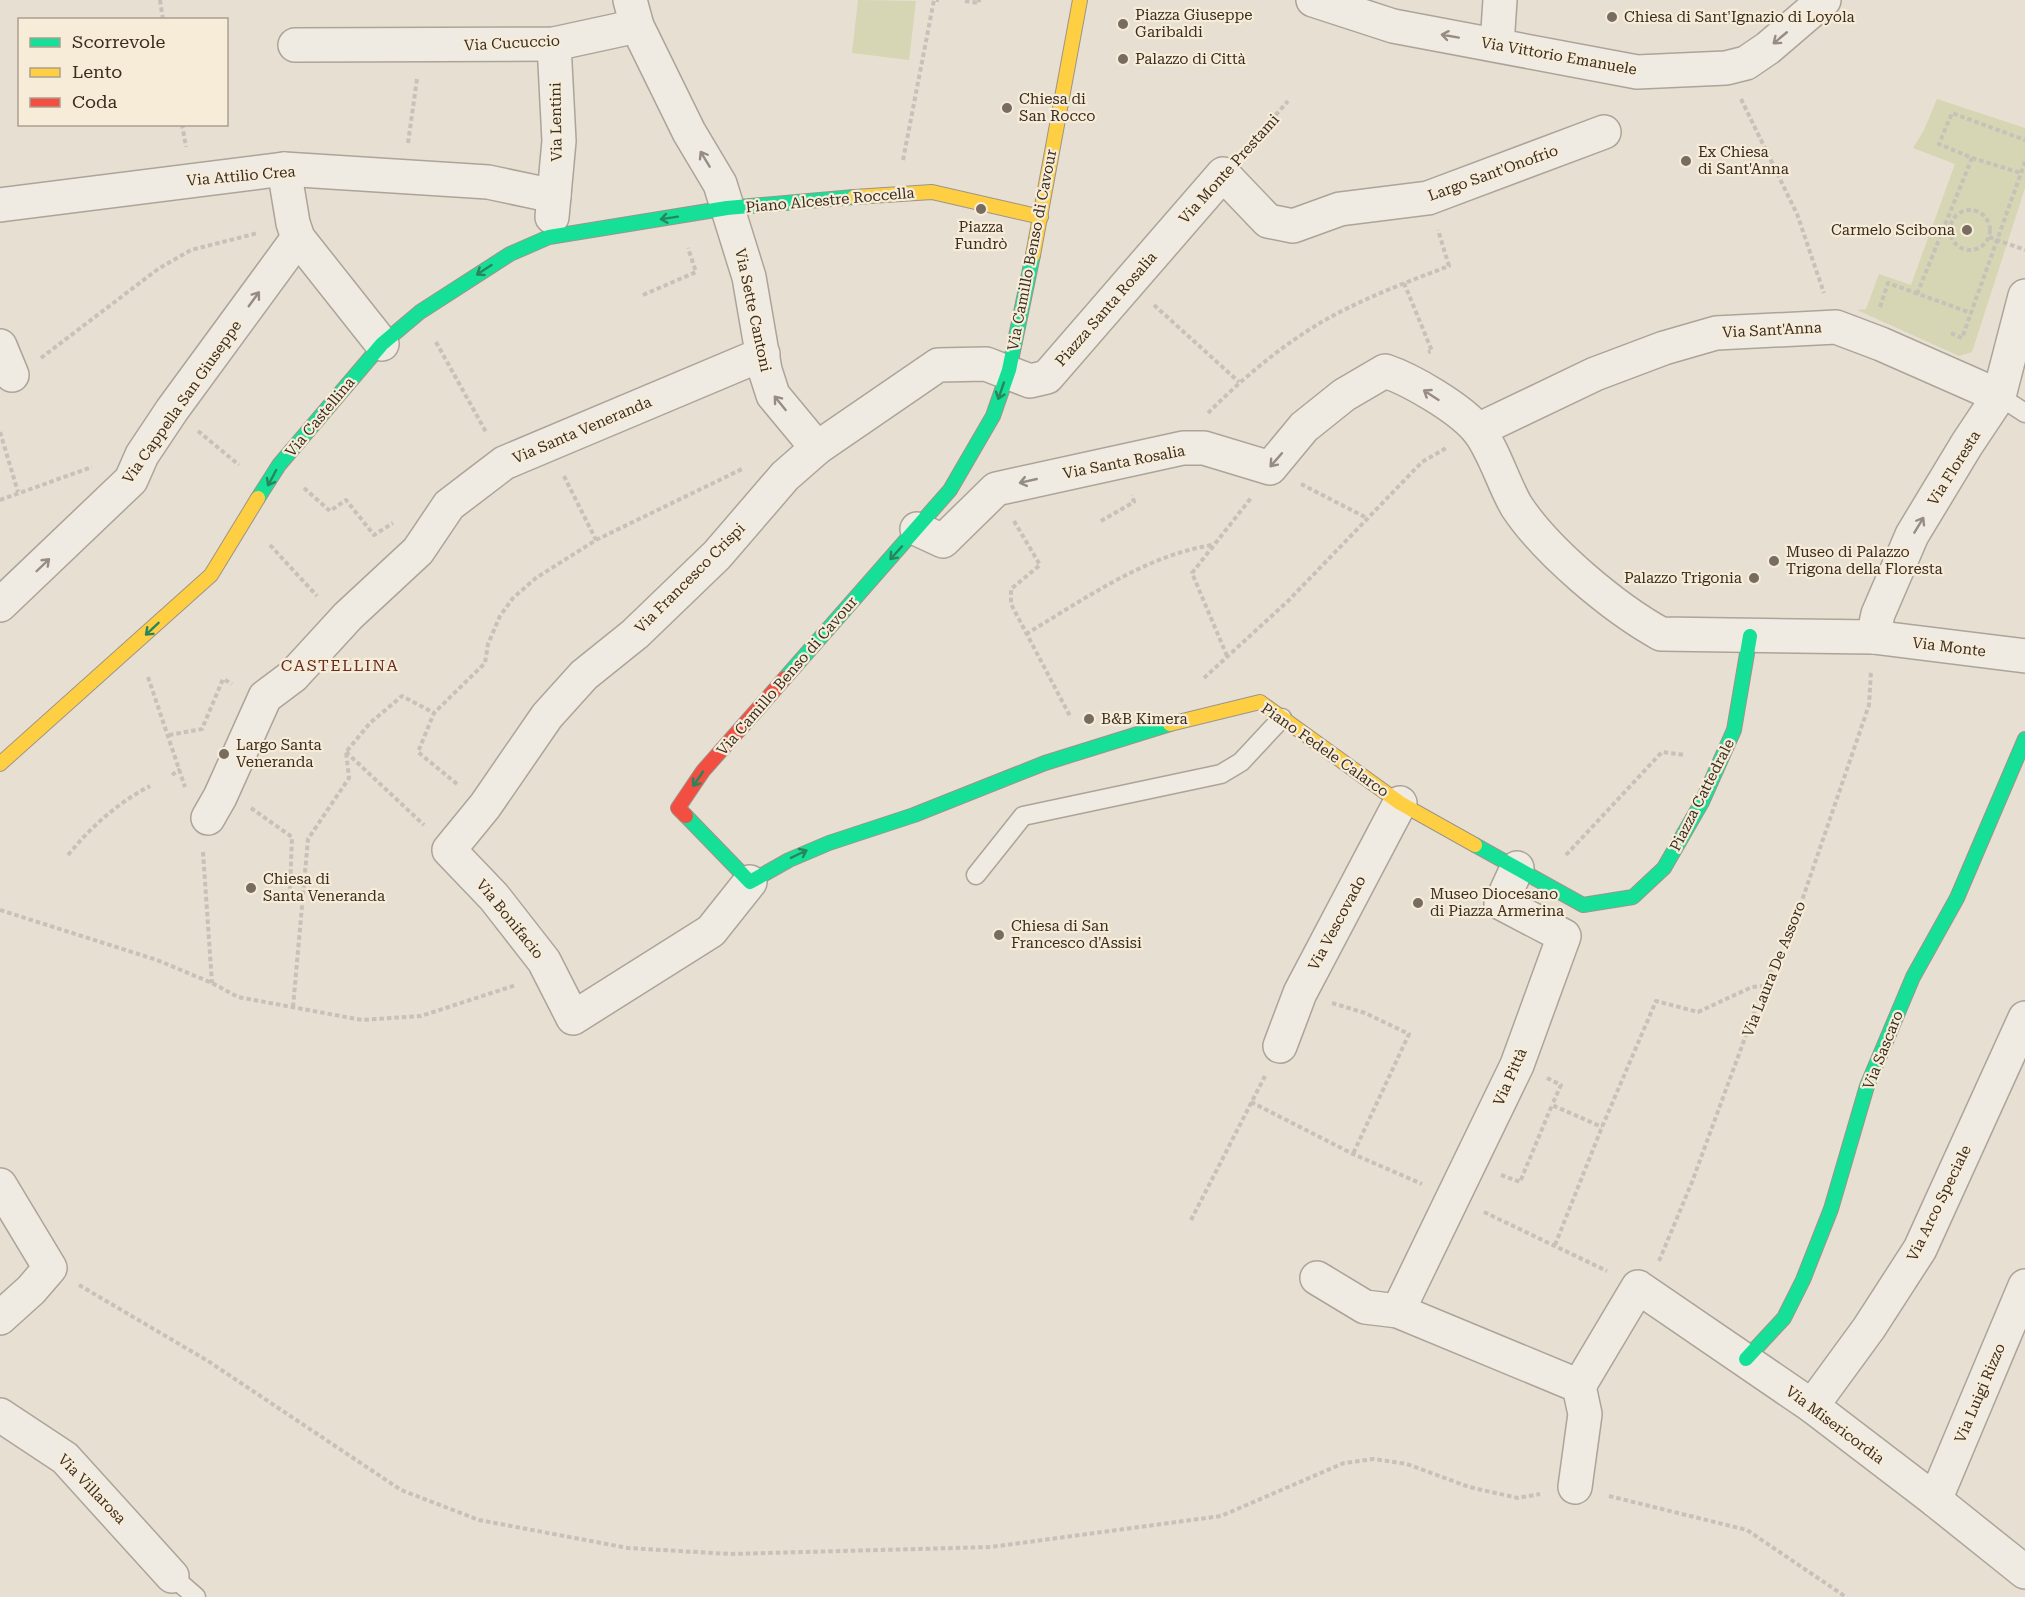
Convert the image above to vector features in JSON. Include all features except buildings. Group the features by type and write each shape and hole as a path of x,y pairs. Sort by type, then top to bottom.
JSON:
{"street":[{"name":"Via Camillo Benso di Cavour","path":"750,882 678,808 703,771 950,490 993,416 1009,370 1041,217 1080,0"},
{"name":"Via Vittorio Emanuele","path":"1313,0 1393,26 1637,72 1726,68 1746,63 1768,48 1824,0"},
{"path":"1497,45 1500,0"},
{"name":"Via Cucuccio","path":"295,45 554,44 634,13"},
{"name":"Via Sette Cantoni","path":"634,13 688,132 720,184 749,277 763,354 774,395 817,448"},
{"name":"Via Lentini","path":"549,237 559,141 554,44"},
{"name":"Largo Sant'Onofrio","path":"1223,174 1268,221 1293,226 1340,209 1428,198 1604,132"},
{"path":"284,169 296,231 382,344"},
{"name":"Via Attilio Crea","path":"0,205 284,169 488,182 554,196"},
{"name":"Via Monte Prestami","path":"1169,237 1223,174"},
{"name":"Piano Alcestre Roccella","path":"727,208 932,192 1041,217"},
{"name":"Via Castellina","path":"0,764 211,575 267,488 279,465 382,344 420,312 510,254 549,237 727,208"},
{"name":"Via Cappella San Giuseppe","path":"0,604 132,480 142,455 296,231"},
{"name":"Piazza Santa Rosalia","path":"1009,370 1030,381 1047,377 1169,237"},
{"name":"Via Floresta","path":"1873,637 1878,614 1912,536 1967,444 2012,405 2025,296"},
{"name":"Via Sant'Anna","path":"1478,430 1594,374 1664,348 1716,333 1836,327 1881,344 2012,405"},
{"name":"Via Santa Veneranda","path":"207,818 220,797 265,697 300,668 348,616 418,551 449,505 504,463 763,354"},
{"name":"Via Francesco Crispi","path":"449,850 485,806 547,716 585,675 635,634 717,555 785,476 817,448 938,365 986,364 1009,370"},
{"path":"1270,468 1305,427 1344,395 1385,370 1404,377 1478,430"},
{"name":"Via Monte","path":"1478,430 1518,507 1555,552 1633,619 1661,634 1873,637 2025,656"},
{"name":"Via Santa Rosalia","path":"996,489 1183,448 1204,448 1270,468"},
{"path":"917,529 944,541 996,489"},
{"name":"Piazza Cattedrale","path":"1400,803 1582,905 1633,897 1665,868 1702,801 1734,730 1750,636"},
{"name":"Piano Fedele Calarco","path":"1088,748 1200,716 1260,702 1400,803"},
{"name":"Via Sascaro","path":"1746,1359 1784,1318 1803,1280 1831,1209 1867,1086 1913,976 1957,898 2025,739"},
{"path":"750,882 767,870 818,845 915,815 1014,774 1088,748"},
{"name":"Via Vescovado","path":"1280,1046 1300,993 1400,803"},
{"name":"Via Bonifacio","path":"449,850 494,897 544,961 573,1018 711,931 750,882"},
{"name":"Via Pittà","path":"1398,1311 1517,1065 1564,936 1501,903 1517,868"},
{"name":"Via Arco Speciale","path":"1812,1407 1869,1328 1920,1250 2025,1018"},
{"path":"0,1185 50,1268 31,1290 0,1318"},
{"path":"1317,1278 1365,1307 1398,1311 1579,1386"},
{"name":"Via Luigi Rizzo","path":"1935,1500 2025,1286"},
{"path":"1575,1487 1584,1414 1579,1386 1638,1287"},
{"name":"Via Misericordia","path":"1638,1287 1746,1359 2023,1566"},
{"name":"Via Villarosa","path":"0,1415 65,1458 184,1587"}],"lane":[{"path":"976,875 1023,816 1221,774 1241,762 1282,718"}],"path":[{"path":"160,0 163,18"},
{"path":"908,139 934,0 939,0"},
{"path":"964,1 979,3 979,0"},
{"path":"403,177 422,44"},
{"path":"1726,68 1797,214 1836,327"},
{"name":"Via Monte Prestami","path":"1223,174 1288,101"},
{"path":"2021,173 1972,158 1939,144 1952,113 2025,140"},
{"path":"1917,294 1949,221 1972,158"},
{"path":"1941,330 1962,338 2025,162"},
{"path":"1967,210 1977,211 1986,218 1990,227 1989,237 1982,246 1972,250 1962,248 1954,242 1949,221 1957,214 1967,210"},
{"path":"643,295 696,272 678,216"},
{"path":"6,361 57,348 158,269 191,250 296,231"},
{"path":"1989,237 2025,250"},
{"path":"1183,448 1200,422 1239,382 1315,326 1404,283 1449,266"},
{"path":"1129,282 1239,382"},
{"path":"1385,370 1432,351 1404,283"},
{"path":"1890,312 1879,308 1888,283 1971,313"},
{"path":"420,312 504,463"},
{"path":"172,410 267,488"},
{"path":"1200,716 1191,691 1288,601 1422,462 1478,430"},
{"path":"0,432 18,492"},
{"path":"548,443 596,540"},
{"path":"0,500 114,460 142,455"},
{"path":"485,806 418,752 434,713 485,663 488,644 500,616 513,598 536,578 596,540 734,476 750,463"},
{"path":"279,465 330,511 346,500 374,535 400,518"},
{"path":"1227,656 1192,573 1253,495 1270,468 1367,518"},
{"path":"996,489 1040,565 1011,589 1011,604 1088,748"},
{"path":"246,521 318,596"},
{"path":"1026,634 1138,568 1190,549 1212,545"},
{"name":"Via Laura De Assoro","path":"1638,1287 1653,1275 1692,1182 1764,986 1796,918 1869,705 1873,637"},
{"path":"293,1007 308,839 349,778 345,752 370,723 402,696 434,713"},
{"path":"170,735 202,729"},
{"path":"345,752 449,850"},
{"path":"1564,857 1662,752"},
{"path":"172,775 180,770"},
{"path":"68,855 94,824 123,800 150,786"},
{"path":"270,821 292,837 290,889 303,899"},
{"path":"0,910 157,960 212,982 238,997 362,1020 421,1016 518,985"},
{"path":"1555,1245 1656,1001 1698,1012 1752,987 1764,986"},
{"path":"1300,993 1365,1013 1409,1034 1353,1154"},
{"path":"1191,1220 1280,1046"},
{"path":"1520,1182 1552,1105 1602,1127"},
{"path":"50,1268 208,1361 400,1490 478,1520 628,1548 730,1554 991,1547 1114,1528 1221,1516 1344,1463 1374,1459 1407,1464 1469,1487 1518,1498 1575,1487 1747,1530 1845,1597"}],"green space":[{"path":"858,0 916,1 909,60 852,53"},
{"path":"1937,99 2025,128 2025,188 1972,352 1959,356 1857,310 1866,309 1879,274 1911,285 1955,164 1913,148 1924,130"}],"traffic: fast":[{"path":"258,498 279,465 382,344 420,312 510,254 549,237 727,208 854,197"},
{"path":"785,678 950,490 993,416 1009,370 1033,255"},
{"path":"1475,845 1583,905 1633,897 1664,868 1702,802 1734,730 1750,636"},
{"path":"686,816 750,882 789,860 829,843 914,815 1045,763 1170,724"},
{"path":"1746,1359 1784,1318 1803,1280 1831,1209 1867,1086 1913,977 1957,898 2025,739"}],"traffic: slow":[{"path":"1033,255 1080,0"},
{"path":"854,197 932,192 1041,217"},
{"path":"0,764 211,575 258,498"},
{"path":"1170,724 1260,702 1400,803 1475,845"}],"traffic: jam":[{"path":"686,816 678,808 703,771 785,678"}],"place":[{"name":"Chiesa di Sant'Ignazio di Loyola","path":"1612,17"},
{"name":"Piazza Giuseppe Garibaldi","path":"1123,24"},
{"name":"Palazzo di Città","path":"1123,59"},
{"name":"Chiesa di San Rocco","path":"1007,108"},
{"name":"Ex Chiesa di Sant'Anna","path":"1686,161"},
{"name":"Piazza Fundrò","path":"981,209"},
{"name":"Carmelo Scibona","path":"1967,230"},
{"name":"Museo di Palazzo Trigona della Floresta","path":"1774,561"},
{"name":"Palazzo Trigonia","path":"1754,578"},
{"name":"B&B Kimera","path":"1089,719"},
{"name":"Largo Santa Veneranda","path":"224,754"},
{"name":"Chiesa di Santa Veneranda","path":"251,888"},
{"name":"Museo Diocesano di Piazza Armerina","path":"1418,903"},
{"name":"Chiesa di San Francesco d'Assisi","path":"999,935"}],"district":[{"name":"CASTELLINA","path":"340,665"}]}
